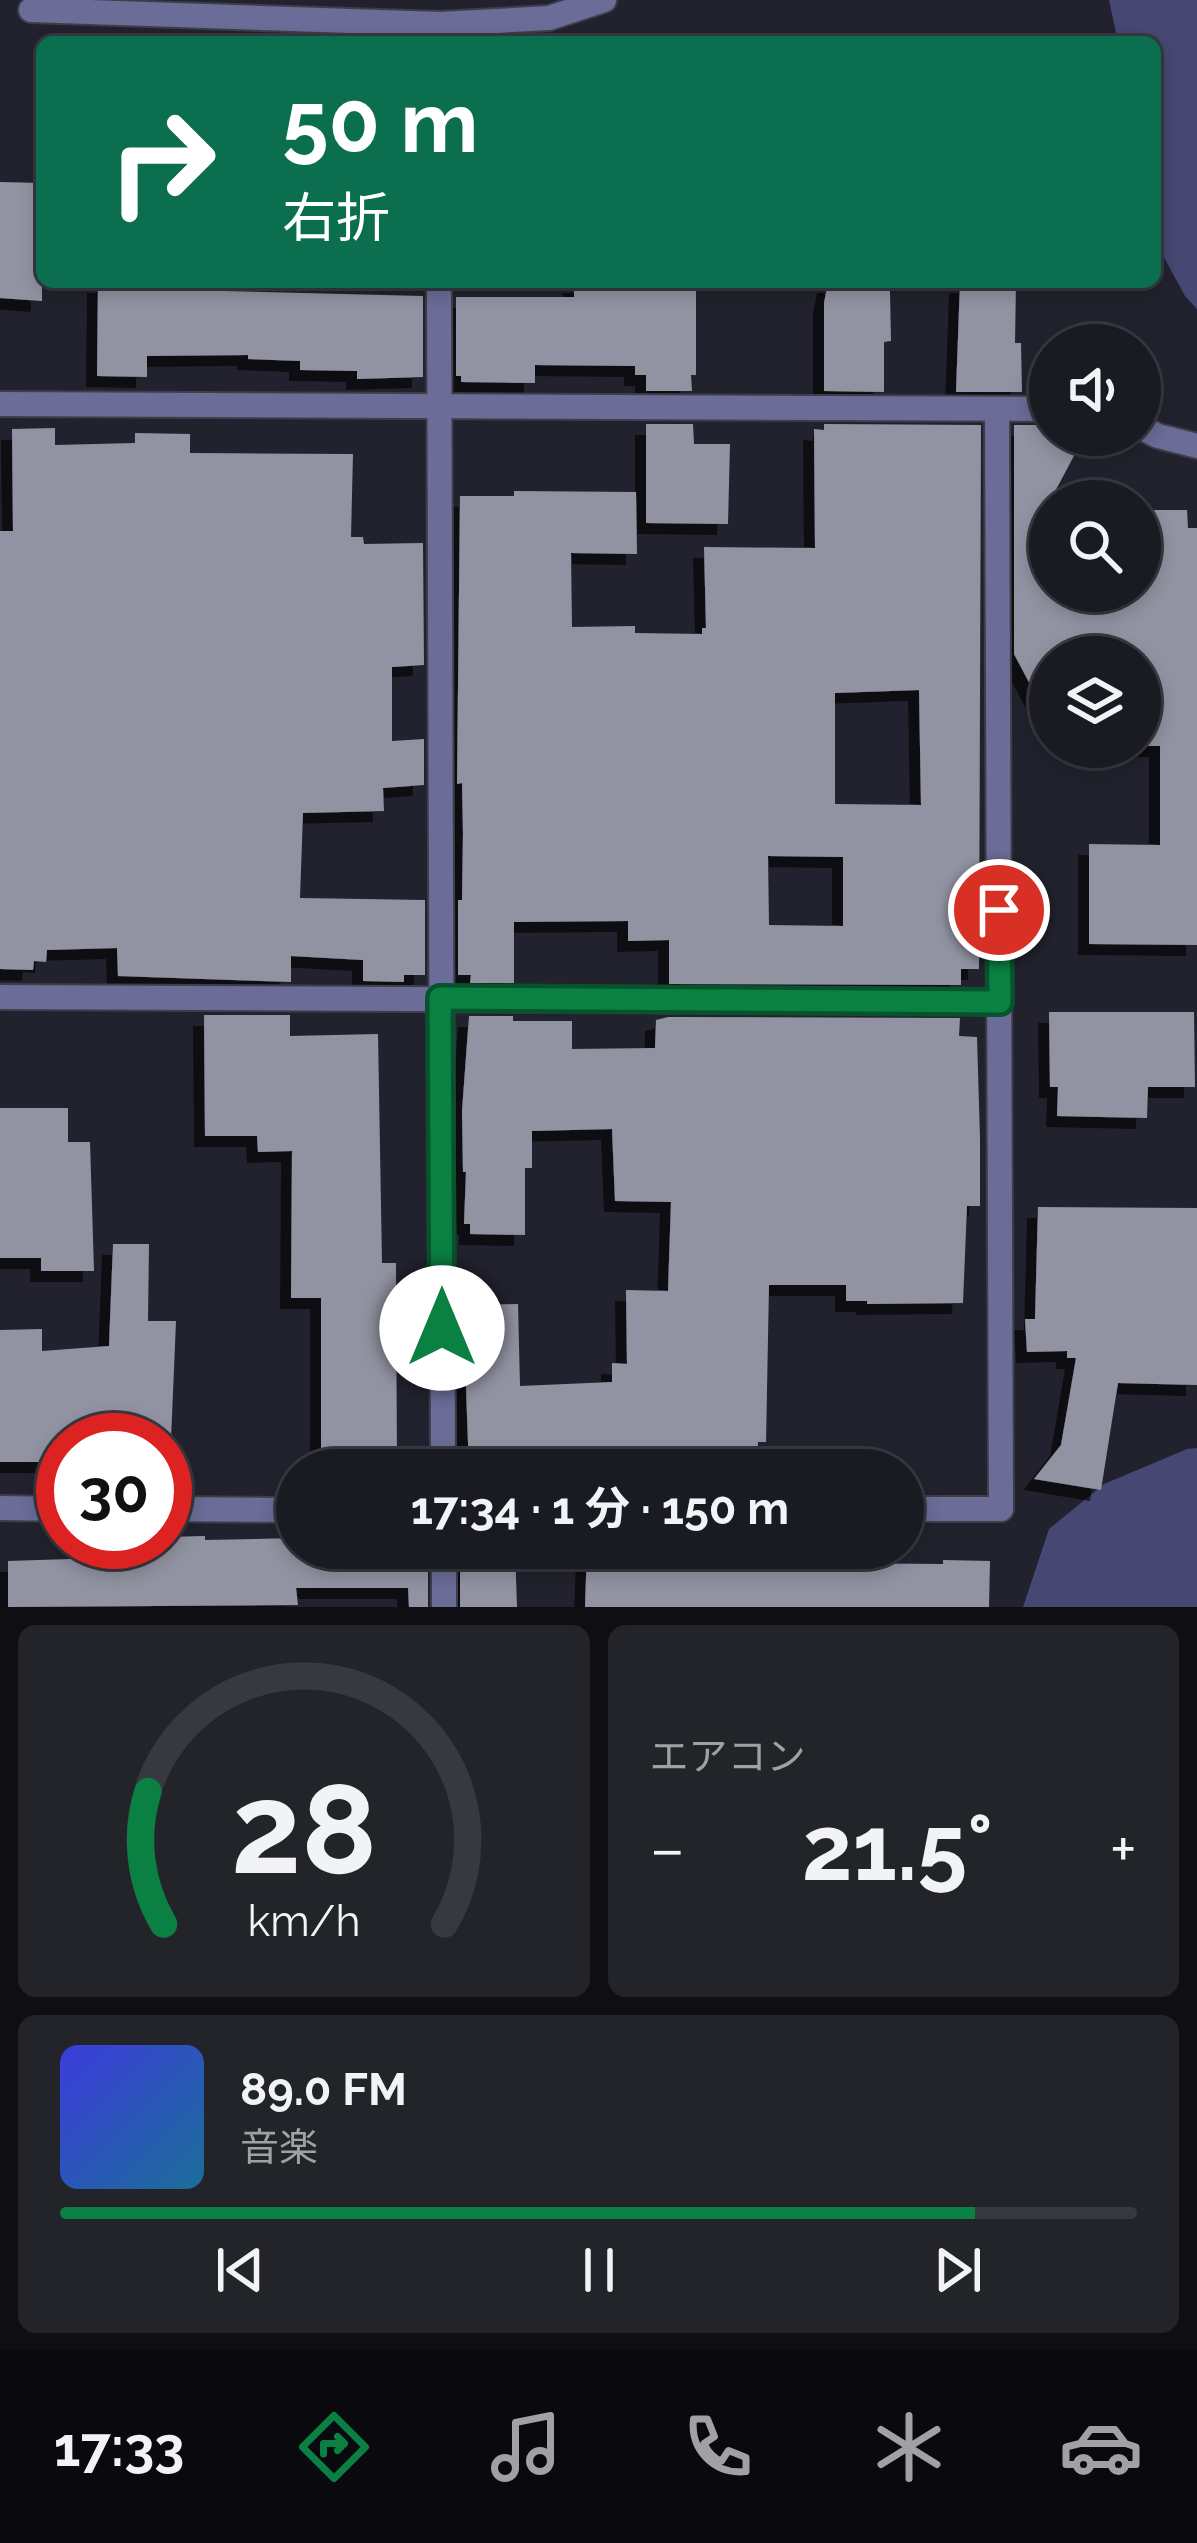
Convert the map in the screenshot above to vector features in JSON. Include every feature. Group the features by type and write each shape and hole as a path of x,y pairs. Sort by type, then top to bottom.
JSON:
{"street":[{"path":"31,10 440,33 549,18 604,0"},
{"path":"439,288 443,1449"},
{"path":"0,404 1029,409"},
{"path":"924,1509 1001,1509 997,409"},
{"path":"1161,437 1197,446"},
{"path":"0,997 1000,1002"},
{"path":"0,1508 36,1509"},
{"path":"192,1509 276,1510"},
{"path":"444,1569 444,1607"}],"shaded area":[{"path":"1109,0 1197,0 1197,309 1161,252 1161,36 1117,36"},
{"path":"1197,1448 1197,1607 1023,1607 1049,1529 1104,1484"}],"building":[{"path":"0,182 36,183 36,288 42,288 42,301 0,298"},
{"path":"98,288 423,296 423,377 357,379 357,371 300,370 300,361 248,359 248,355 147,356 147,377 97,376"},
{"path":"574,288 696,288 692,391 646,391 646,375 635,375 635,366 535,365 535,383 461,382 461,376 456,376 456,297 574,297"},
{"path":"827,288 890,291 891,341 884,342 884,392 824,391"},
{"path":"960,288 1016,288 1015,343 1021,343 1022,392 956,392"},
{"path":"646,424 693,424 694,444 730,444 728,524 646,523"},
{"path":"824,424 981,425 979,969 961,969 961,985 669,984 669,940 628,941 628,921 514,922 514,983 470,983 471,975 458,975 463,833 462,783 457,784 460,496 514,496 514,491 636,492 637,554 571,553 572,627 635,626 635,633 702,634 706,628 704,547 815,548 814,429 824,430","holes":["919,690 921,805 835,804 835,693","768,856 843,857 843,926 769,925"]},
{"path":"1014,425 1029,425 1029,456 1074,456 1061,480 1029,480 1029,612 1161,612 1161,510 1187,510 1188,528 1197,528 1197,945 1089,944 1089,844 1160,845 1161,636 1029,636 1029,682 1014,654"},
{"path":"55,428 55,445 135,443 135,433 190,434 190,453 353,454 351,537 363,537 364,544 423,543 424,665 392,667 392,741 424,739 424,785 383,788 384,811 303,813 300,898 425,900 425,975 404,975 404,982 363,981 363,960 291,956 291,982 118,976 117,948 47,950 46,962 34,961 33,970 0,969 0,531 13,531 12,429"},
{"path":"1049,1012 1194,1012 1195,1087 1148,1087 1147,1118 1057,1116 1058,1087 1050,1087"},
{"path":"204,1015 290,1015 290,1036 378,1034 382,1263 396,1263 397,1449 321,1449 321,1298 291,1298 292,1151 258,1152 257,1136 205,1136"},
{"path":"469,1016 572,1021 572,1049 655,1048 656,1020 668,1017 960,1018 959,1036 977,1037 980,1138 980,1206 967,1206 963,1303 867,1304 846,1301 846,1285 769,1285 766,1442 758,1442 758,1449 468,1449 463,1305 518,1304 520,1386 612,1382 612,1363 627,1364 626,1290 668,1291 671,1202 615,1201 612,1129 532,1131 532,1168 525,1168 525,1235 470,1234 470,1224 464,1224 462,1111"},
{"path":"0,1108 68,1108 68,1142 90,1142 94,1271 41,1271 41,1258 0,1258"},
{"path":"1038,1207 1197,1208 1197,1385 1118,1383 1101,1490 1034,1479 1061,1445 1076,1358 1067,1358 1067,1351 1027,1352 1025,1319 1035,1319"},
{"path":"113,1244 149,1244 148,1321 176,1321 172,1413 36,1413 36,1462 0,1462 0,1330 42,1329 42,1351 109,1346"},
{"path":"192,1536 276,1538 276,1569 428,1569 428,1607 409,1607 408,1588 296,1588 298,1605 8,1607 8,1561 36,1560 36,1569 192,1569"},
{"path":"943,1560 990,1561 989,1607 585,1607 586,1569 924,1569 924,1564 943,1564"},
{"path":"460,1569 516,1569 517,1607 460,1607"}],"route":[{"path":"442,1328 440,998 1000,1002 999,910"}]}
